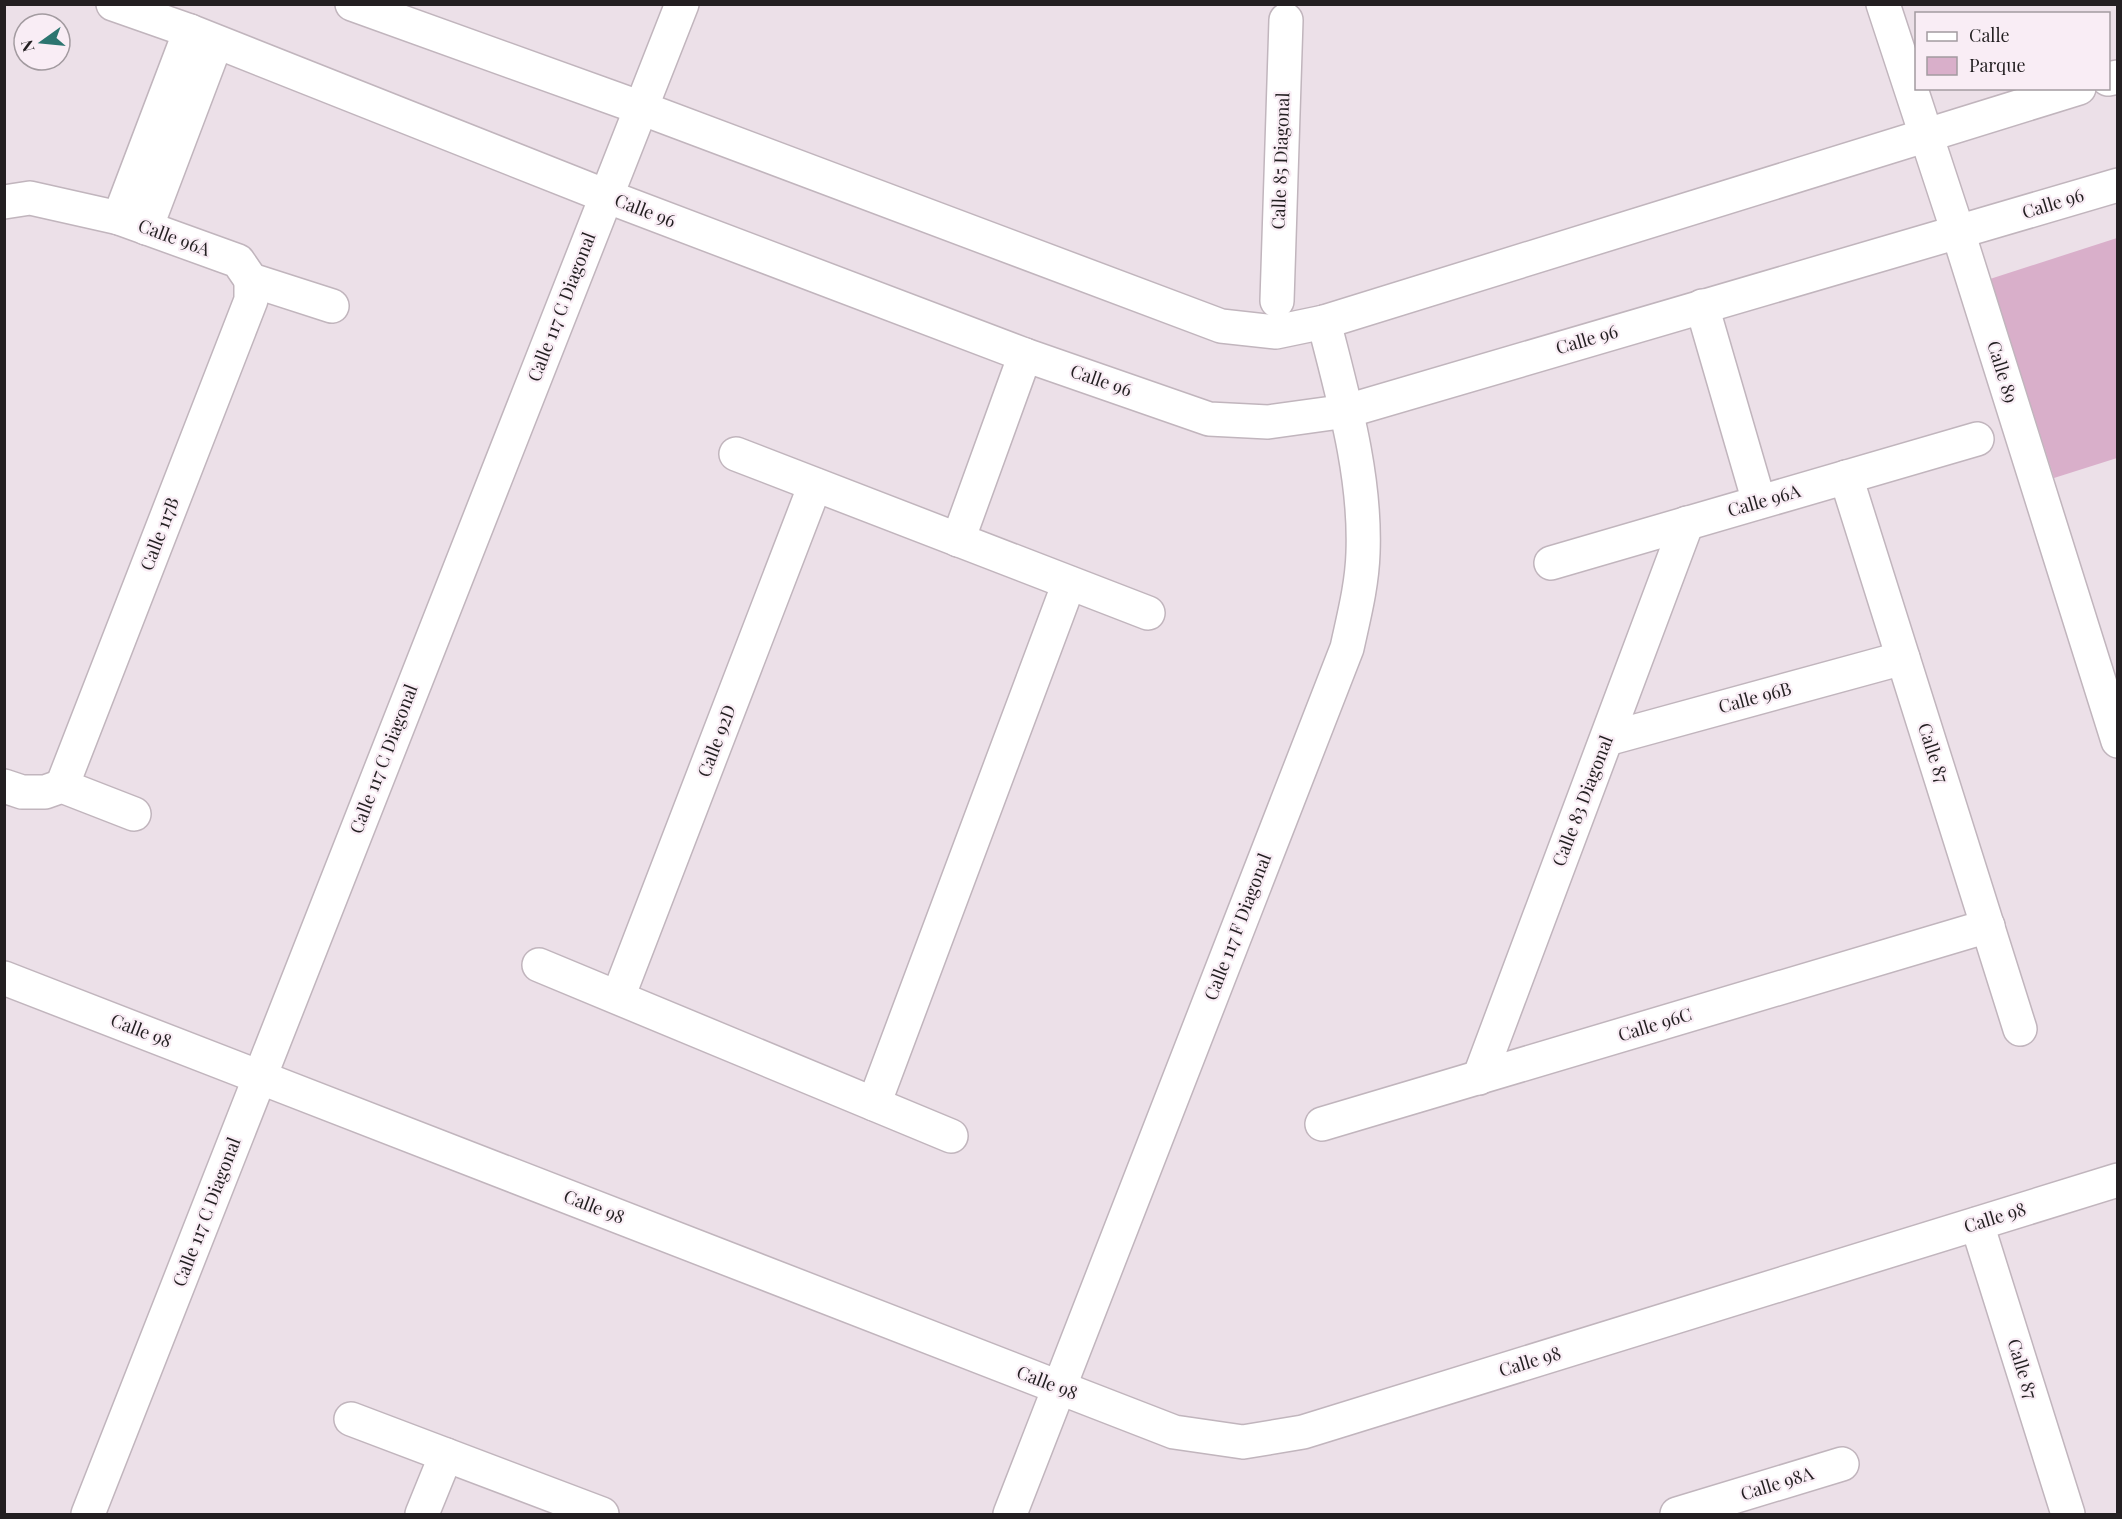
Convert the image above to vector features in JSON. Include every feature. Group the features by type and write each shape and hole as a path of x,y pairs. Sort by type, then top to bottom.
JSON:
{"street":[{"name":"Calle 96","path":"113,4 203,37 606,196 1025,355 1209,419 1268,422 1347,411 2118,185"},
{"path":"352,4 641,108 1221,326 1276,332 1324,322 2073,90"},
{"name":"Calle 117 C Diagonal","path":"88,1515 682,4"},
{"name":"Calle 89","path":"1883,4 1928,135 2118,741"},
{"name":"Calle 85 Diagonal","path":"1277,301 1286,20"},
{"path":"132,223 203,37"},
{"name":"Calle 96A","path":"4,201 30,198 132,223 238,261 251,280 332,306"},
{"name":"Calle 117B","path":"62,786 251,300 251,280"},
{"path":"1702,306 1759,502"},
{"name":"Calle 117 F Diagonal","path":"1010,1515 1347,648 1358,596 1363,552 1360,492 1347,411 1324,322"},
{"path":"958,540 1025,355"},
{"name":"Calle 96A","path":"1551,563 1977,439"},
{"path":"736,454 1148,613"},
{"name":"Calle 87","path":"1846,477 2020,1029"},
{"name":"Calle 92D","path":"618,997 815,485"},
{"name":"Calle 83 Diagonal","path":"1479,1078 1687,523"},
{"path":"874,1104 1069,583"},
{"name":"Calle 96B","path":"1607,739 1903,658"},
{"path":"4,786 22,792 45,792 62,786 135,814"},
{"name":"Calle 96C","path":"1322,1124 1988,926"},
{"path":"539,964 951,1136"},
{"name":"Calle 98","path":"4,978 1174,1432 1243,1442 1303,1432 2118,1180"},
{"name":"Calle 87","path":"1977,1224 2068,1515"},
{"path":"351,1419 602,1515"},
{"path":"422,1515 446,1455"},
{"name":"Calle 98A","path":"1677,1515 1770,1501 1842,1464"}],"green space":[{"path":"2117,238 2117,458 2054,478 1990,279"}]}
